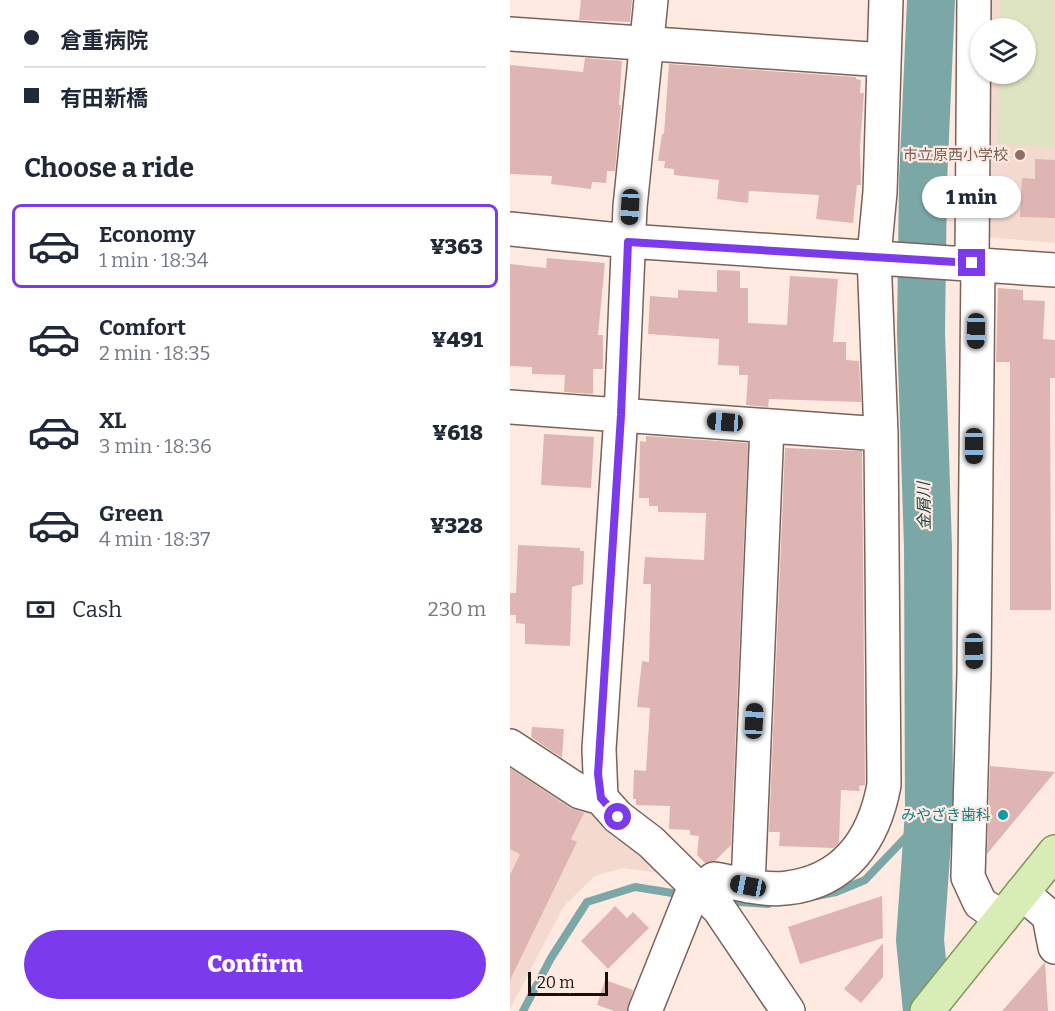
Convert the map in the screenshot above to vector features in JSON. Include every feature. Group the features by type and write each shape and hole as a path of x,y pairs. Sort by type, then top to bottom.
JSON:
{"main road":[{"path":"927,1011 1055,852"}],"street":[{"path":"601,798 599,758 621,415 628,242 651,0"},
{"path":"645,1011 697,893 714,879 748,886 786,888 822,880 850,860 870,833 880,808 884,785 881,434 874,256 880,192 886,0"},
{"path":"974,0 974,673 968,877 980,903 1002,918"},
{"path":"510,34 884,60"},
{"path":"510,229 628,242 874,256 1055,270"},
{"path":"510,407 881,434"},
{"path":"748,886 767,426"},
{"path":"510,746 580,792 601,798 618,817 651,842 697,893 788,1011"},
{"path":"1022,892 1049,916 1055,947"}],"shaded area":[{"name":"市立原西小学校","path":"988,0 1055,0 1055,243 984,237 987,84 1036,84 1036,18 987,18"},
{"path":"510,753 635,841 666,874 623,868 595,876 564,906 510,1009"}],"green space":[{"path":"1000,0 1055,0 1055,147 998,144 999,84 1036,84 1036,18 1000,18"}],"building":[{"path":"581,0 632,0 630,22 579,20"},
{"path":"585,58 622,61 615,171 607,171 606,183 592,182 591,189 551,184 552,176 510,174 510,65 583,72"},
{"path":"669,64 856,77 861,80 860,93 864,93 860,146 861,185 857,185 853,223 816,219 819,195 749,191 748,203 717,199 719,180 674,175 674,169 664,168 665,161 658,161 662,134 664,134"},
{"path":"1035,159 1055,160 1055,218 1020,217 1022,178 1035,179"},
{"path":"547,258 605,263 598,335 603,335 603,369 593,369 593,394 564,392 565,375 532,374 532,367 510,366 510,264 546,268"},
{"path":"717,270 740,271 740,288 748,288 748,323 787,325 790,276 838,279 833,342 846,342 846,360 859,361 861,402 769,399 768,407 746,405 748,375 739,375 739,366 718,365 719,339 648,334 650,296 678,298 678,290 717,292"},
{"path":"998,288 1023,290 1023,300 1045,301 1043,339 1055,340 1055,378 1050,378 1051,610 1010,610 1010,362 996,362"},
{"path":"544,434 594,437 591,488 541,485"},
{"path":"646,436 748,443 731,845 715,861 705,863 697,855 699,836 690,835 690,830 669,829 670,806 636,805 636,799 633,799 634,770 646,771 650,708 637,707 642,661 649,662 651,584 643,584 645,557 704,560 706,513 658,512 658,506 649,506 649,498 639,498 640,441 646,442"},
{"path":"785,448 862,451 865,785 859,786 860,791 841,790 839,843 834,848 779,846 780,832 769,832"},
{"path":"518,545 580,548 580,551 584,551 583,584 572,587 570,646 525,644 525,624 516,623 516,615 510,615 510,593 516,593"},
{"path":"532,727 564,729 562,758 531,737"},
{"name":"みやざき歯科","path":"990,766 1055,772 987,854"},
{"path":"510,768 570,808 584,813 571,839 577,842 510,980 510,875 520,854 510,849"},
{"path":"882,896 883,938 800,964 788,927"},
{"path":"615,906 627,918 633,912 649,928 608,969 581,941"},
{"path":"883,943 883,977 861,1003 844,989"},
{"path":"1045,962 1048,1011 1002,1011"},
{"path":"605,980 633,990 627,1011 614,1011 597,1005"}],"waterway":[{"name":"金屑川","path":"927,1011 920,940 929,813 928,547 921,332 923,182 931,0"},
{"path":"816,896 836,892 865,880 929,813"},
{"path":"523,1011 551,958 587,902 635,887 685,895"},
{"path":"725,901 768,904"}],"place":[{"name":"市立原西小学校","path":"1020,155"},
{"name":"みやざき歯科","path":"1003,815"}],"route":[{"path":"618,817 601,798 598,774 621,415 628,242 972,263"}]}
